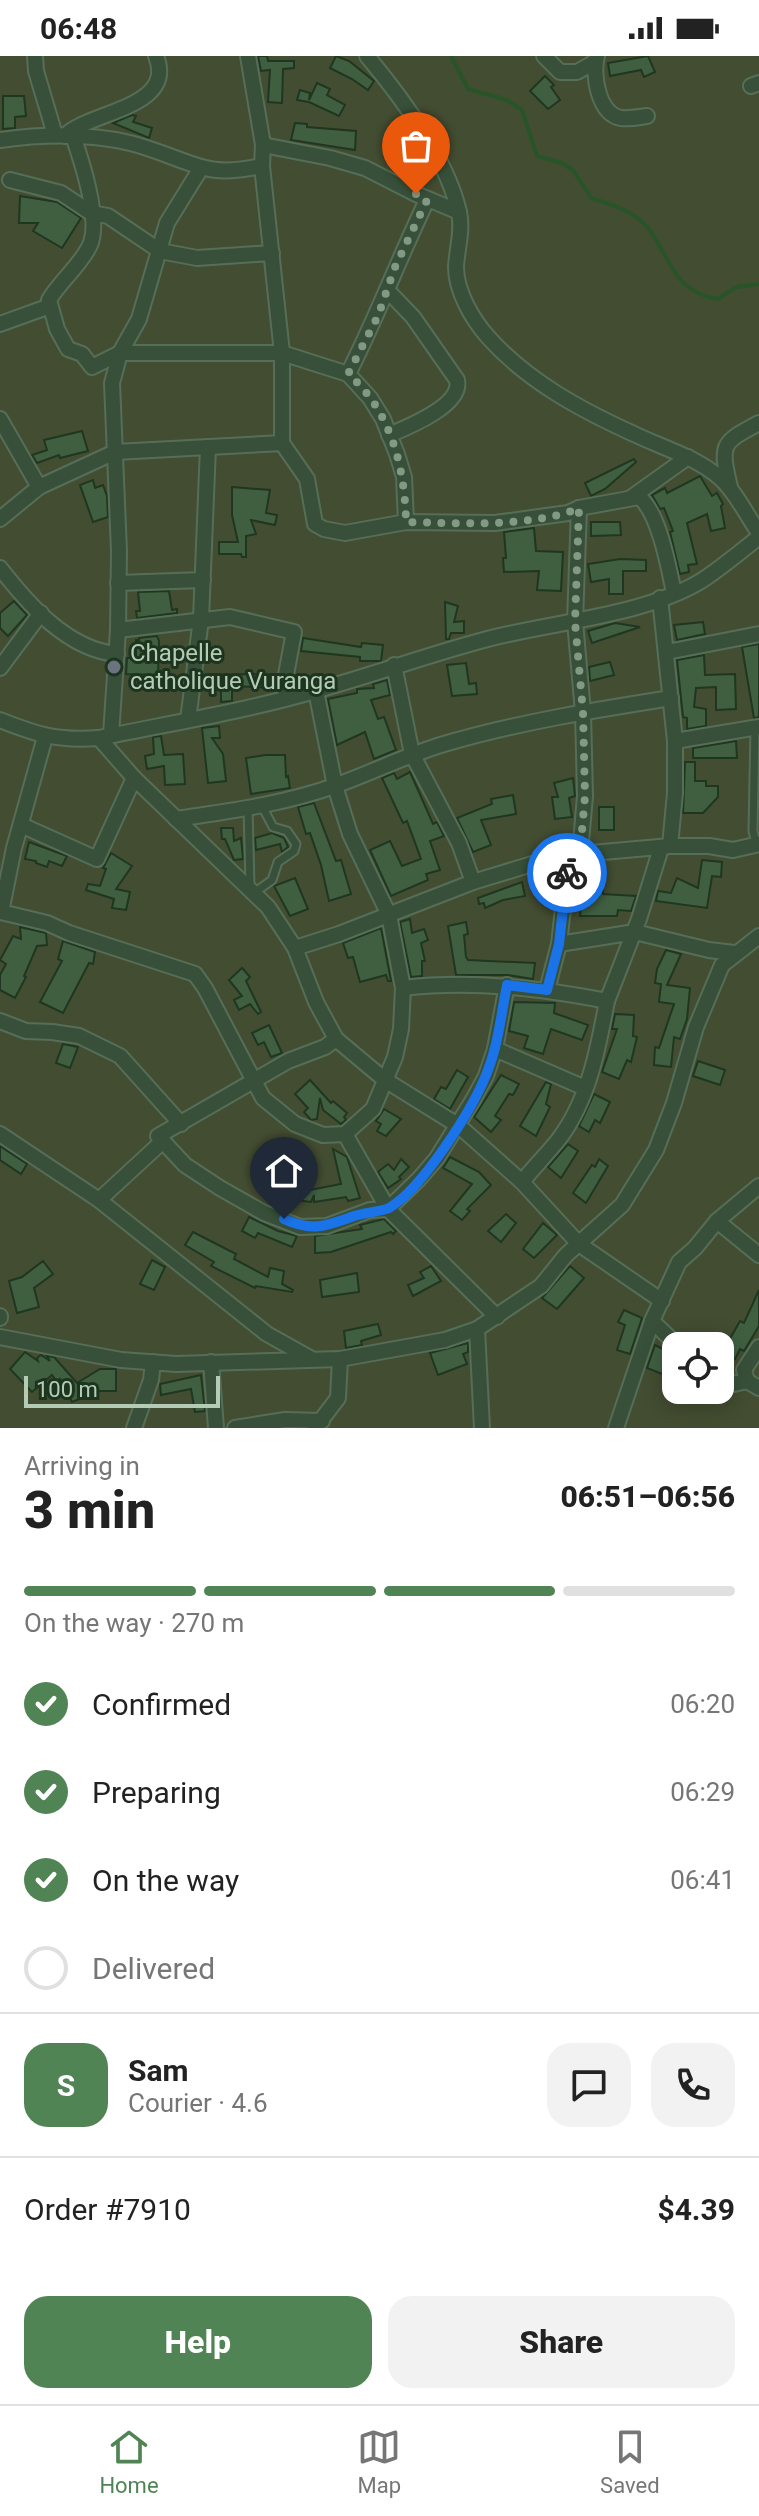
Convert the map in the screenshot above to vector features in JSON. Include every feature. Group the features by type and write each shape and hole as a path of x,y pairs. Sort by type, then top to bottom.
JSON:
{"street":[{"path":"35,56 36,71 64,136 85,173 93,230 90,245 49,300 57,329 68,349 82,354 92,367 120,353 282,353 348,374 370,398 389,435 404,477 406,522"},
{"path":"64,136 73,128 127,108 142,98 154,86 159,73 156,56"},
{"path":"248,56 263,145 262,166 282,353 282,443 307,479 315,524 345,533 406,522 495,523 568,513 579,508 639,497 648,507 662,545 675,741 675,793 666,847 607,1001 599,1053 573,1117 559,1139 522,1182"},
{"path":"0,720 45,737 105,737 316,691 511,632 575,622 667,595 700,582 759,535 730,491 713,473 688,457 632,434 565,399 523,371 486,335 463,298 457,282 461,231 459,212 443,171 410,110 367,56"},
{"path":"544,56 560,72 577,72 596,59"},
{"path":"596,59 598,89 606,108 620,118 647,116"},
{"path":"0,140 97,136 132,143 201,168 241,171 262,166"},
{"path":"263,145 365,168 427,200 459,212"},
{"path":"201,168 167,223 139,319 120,353 112,383 118,630 105,737 134,778 268,907 295,948 316,1002 336,1039 385,1080 459,1126 522,1182 579,1244 662,1301"},
{"path":"10,180 61,193 91,213 108,216 160,251 197,258 272,253"},
{"path":"348,374 378,316 427,200"},
{"path":"387,290 422,329 457,380 458,387 456,395 449,402 418,422 389,435"},
{"path":"0,324 50,306"},
{"path":"0,419 39,487"},
{"path":"730,491 724,460 725,447 733,437 759,423"},
{"path":"0,519 39,487 115,452 282,443"},
{"path":"188,720 201,619 208,447"},
{"path":"632,497 688,457"},
{"path":"579,508 575,622 583,712 585,796 580,854"},
{"path":"0,568 19,593 89,649 117,654"},
{"path":"118,583 203,580"},
{"path":"0,668 41,613"},
{"path":"118,630 230,617 294,632 285,680 286,698"},
{"path":"667,652 759,634"},
{"path":"394,665 412,754 459,843 473,882"},
{"path":"45,737 21,825 7,846 0,913 47,923 195,974 212,1000 263,1098 295,1124 323,1135 345,1134 373,1109 395,1057 401,1029 403,988 389,915 350,834 335,786 316,691"},
{"path":"176,819 255,807 335,786 412,754 505,729 671,698"},
{"path":"675,741 757,727"},
{"path":"21,825 97,859 134,778"},
{"path":"295,948 473,882 542,861 580,854 666,847 709,846 733,850 757,844"},
{"path":"547,990 559,944 567,873 563,857"},
{"path":"559,944 635,932 734,953"},
{"path":"0,1337 121,1360 211,1362 340,1359 445,1340 477,1329 541,1286 579,1244 622,1205 656,1150 711,988 722,965 759,936"},
{"path":"403,988 445,983 507,985 607,1001"},
{"path":"336,1039 325,1047 288,1061 158,1136 185,1165 239,1200 300,1227 327,1226 370,1210 388,1209 419,1179 459,1126 486,1076 495,1049 507,985"},
{"path":"0,1021 26,1031 79,1036 120,1056 181,1124"},
{"path":"495,1049 585,1088"},
{"path":"0,1134 99,1200 267,1334 312,1359"},
{"path":"345,1134 388,1209 497,1317"},
{"path":"99,1200 163,1141"},
{"path":"616,1428 652,1321 679,1262 717,1221 759,1186"},
{"path":"717,1221 759,1255"},
{"path":"652,1321 663,1332"},
{"path":"477,1329 482,1428"},
{"path":"753,1384 745,1365 759,1347"},
{"path":"235,1428 260,1422 318,1424 338,1398 340,1359"},
{"path":"134,1428 151,1380 153,1362"},
{"path":"211,1362 216,1428"}],"lane":[{"path":"757,727 753,831 757,844"},
{"path":"252,892 255,807"},
{"path":"252,892 272,880 278,862 294,851 296,844 287,831 273,827 255,807"}],"green space":[{"path":"0,56 759,56 759,1428 0,1428"}],"building":[{"path":"258,56 267,56 268,61 294,61 294,68 283,69 282,103 268,102 270,70 261,71"},
{"path":"336,56 349,61 374,81 368,90 330,68"},
{"path":"648,56 655,72 644,77 641,70 610,76 608,63"},
{"path":"545,76 554,85 551,87 560,100 548,109 530,91"},
{"path":"317,83 330,89 327,95 345,105 339,116 309,102 297,100 300,90 310,93 309,100"},
{"path":"3,96 24,96 26,116 15,117 15,128 3,129"},
{"path":"136,116 133,122 152,128 149,138 113,123"},
{"path":"295,123 307,124 307,127 356,131 355,150 291,140"},
{"path":"20,196 57,202 81,218 62,248 33,231 38,223 19,223"},
{"path":"82,431 88,451 60,458 59,455 37,463 32,455 47,450 44,440"},
{"path":"634,459 636,462 605,489 591,496 585,483"},
{"path":"700,476 712,496 717,493 723,504 725,528 711,531 707,514 687,523 697,564 688,565 689,572 680,574 670,532 673,531 664,508 660,509 652,495 665,488 667,493"},
{"path":"93,480 95,488 103,485 108,517 93,522 80,485"},
{"path":"232,487 270,490 266,513 277,515 275,525 251,520 256,534 246,536 246,557 241,554 219,554 219,542 238,542 232,515"},
{"path":"591,522 620,522 621,535 591,536"},
{"path":"534,528 536,551 563,552 561,591 537,590 539,571 504,572 504,532"},
{"path":"620,559 646,560 646,571 623,571 623,594 609,594 609,579 591,582 588,564"},
{"path":"169,591 172,610 177,609 177,613 137,618 136,611 140,611 138,592"},
{"path":"14,601 27,615 8,636 0,628 0,613"},
{"path":"445,602 458,606 454,622 464,621 464,633 451,633 449,639 446,639"},
{"path":"703,622 705,634 677,640 674,625"},
{"path":"615,623 640,627 592,643 588,631"},
{"path":"157,636 158,675 126,674 127,658 136,658 136,640"},
{"path":"303,638 361,647 362,643 383,645 381,661 360,661 360,657 301,651"},
{"path":"759,644 759,717 754,718 742,647"},
{"path":"704,655 705,675 735,674 736,709 716,710 716,687 696,688 694,707 706,709 706,726 687,729 677,660"},
{"path":"610,662 614,675 590,681 589,667"},
{"path":"466,663 469,684 476,683 477,694 452,696 447,665"},
{"path":"204,675 276,675 275,688 232,686 232,701 221,702 221,688 202,688"},
{"path":"387,680 390,695 371,700 378,719 384,717 396,750 374,759 365,732 337,745 328,699 357,693 357,689 374,688 373,684"},
{"path":"219,726 220,738 212,738 223,754 226,781 208,783 202,728"},
{"path":"161,736 164,755 183,754 185,784 165,785 164,766 147,769 145,756 154,754 153,737"},
{"path":"736,741 737,758 693,758 693,748"},
{"path":"285,755 290,788 251,794 246,758"},
{"path":"685,762 695,762 695,781 706,781 706,786 718,786 718,797 703,813 683,813"},
{"path":"410,772 433,824 437,822 444,836 430,841 440,870 426,874 428,880 391,896 370,850 390,841 402,866 421,859 407,821 403,823 382,778 394,773 397,779"},
{"path":"573,778 575,796 569,798 572,817 555,819 552,797 558,797 554,783"},
{"path":"513,795 516,814 481,820 491,845 473,852 457,818 492,804 491,799"},
{"path":"314,803 336,861 341,860 351,894 329,901 321,865 310,833 306,834 298,807"},
{"path":"599,807 614,807 614,830 599,830"},
{"path":"221,828 233,828 234,841 241,838 243,859 234,860 225,839 222,839"},
{"path":"272,833 284,838 288,847 282,852 280,844 256,850 255,838"},
{"path":"29,842 67,856 62,866 49,861 47,867 25,859"},
{"path":"111,853 132,866 116,889 130,892 126,910 112,908 114,899 86,890 88,884 100,886 106,869 103,868"},
{"path":"702,860 722,862 721,877 712,876 707,908 656,901 658,891 671,893 677,878 698,888"},
{"path":"585,868 603,868 603,894 636,896 631,911 618,910 617,916 580,916"},
{"path":"295,878 308,909 290,916 274,886"},
{"path":"522,882 525,896 503,900 485,908 484,903 479,904 478,898"},
{"path":"410,919 412,933 424,929 428,940 421,943 425,961 422,961 422,976 411,977 400,922"},
{"path":"466,922 468,934 464,935 468,960 535,963 533,979 508,975 456,975 448,926"},
{"path":"20,927 46,933 47,945 37,946 15,998 0,990 0,975 6,964 0,960 13,936 21,939"},
{"path":"381,928 391,981 386,975 360,982 353,957 348,958 343,943"},
{"path":"63,941 95,952 93,964 89,963 63,1013 40,1002 62,961 58,959"},
{"path":"666,950 681,954 667,985 690,988 687,1019 680,1039 674,1037 671,1067 654,1065 655,1047 659,1048 674,1004 659,1002 661,984 655,983 657,969"},
{"path":"242,968 250,977 246,981 261,1012 258,1014 250,1004 239,1010 234,1000 242,996 229,980"},
{"path":"514,1002 555,1003 554,1013 588,1025 582,1040 551,1029 543,1054 524,1048 528,1036 509,1031"},
{"path":"615,1014 634,1015 633,1036 637,1037 631,1062 627,1060 619,1079 602,1072 617,1029 612,1029"},
{"path":"269,1025 282,1053 271,1057 264,1042 258,1045 252,1033"},
{"path":"63,1044 78,1047 70,1068 56,1063"},
{"path":"698,1061 725,1070 720,1085 693,1076"},
{"path":"457,1070 468,1077 450,1109 434,1099 441,1087 446,1089"},
{"path":"501,1075 519,1084 495,1116 501,1120 491,1132 474,1117"},
{"path":"310,1080 331,1103 333,1101 347,1113 344,1117 346,1120 341,1124 323,1110 320,1098 317,1119 311,1120 304,1112 308,1108 295,1094"},
{"path":"546,1082 551,1084 546,1104 550,1107 536,1136 520,1126"},
{"path":"594,1094 610,1102 600,1123 595,1120 589,1132 579,1126"},
{"path":"384,1109 401,1119 386,1136 377,1131 381,1124 376,1121"},
{"path":"568,1144 578,1151 561,1178 548,1167"},
{"path":"0,1146 27,1164 21,1174 0,1160"},
{"path":"333,1149 347,1157 360,1198 314,1202 314,1195 311,1202 295,1200 298,1183 311,1185 310,1190 341,1184"},
{"path":"450,1157 479,1172 491,1185 467,1209 470,1211 462,1220 450,1211 472,1184 443,1168"},
{"path":"401,1159 409,1167 399,1177 401,1179 388,1188 378,1172 388,1164 394,1170"},
{"path":"599,1159 608,1166 586,1203 573,1193"},
{"path":"506,1214 516,1223 501,1242 488,1231"},
{"path":"249,1217 297,1236 292,1247 258,1233 255,1238 242,1231"},
{"path":"384,1219 396,1231 393,1234 391,1232 331,1252 315,1253 315,1236 362,1229 360,1225"},
{"path":"543,1223 557,1235 534,1258 523,1249"},
{"path":"193,1232 236,1254 234,1259 268,1277 270,1268 284,1271 282,1284 292,1292 255,1288 211,1266 214,1262 185,1245"},
{"path":"152,1260 165,1267 154,1290 140,1284"},
{"path":"43,1261 53,1274 34,1288 39,1307 17,1313 9,1281 22,1277"},
{"path":"431,1266 441,1281 413,1296 408,1285 424,1278 420,1272"},
{"path":"570,1266 584,1278 557,1309 542,1298"},
{"path":"357,1273 359,1292 322,1297 320,1280"},
{"path":"759,1290 759,1326 744,1351 740,1349 735,1359 734,1332 740,1321 744,1323"},
{"path":"624,1310 642,1318 630,1354 617,1350 625,1325 618,1322"},
{"path":"378,1324 381,1335 361,1341 362,1345 346,1348 344,1331"},
{"path":"468,1343 468,1352 463,1354 467,1364 438,1375 430,1353"},
{"path":"655,1345 662,1348 662,1374 647,1368"},
{"path":"25,1352 38,1361 41,1355 50,1361 47,1356 54,1357 77,1383 100,1369 116,1369 116,1391 99,1391 72,1402 60,1379 57,1382 52,1375 32,1392 10,1369"},
{"path":"201,1375 205,1411 195,1412 191,1389 161,1395 160,1384"}],"waterway":[{"path":"451,56 468,89 507,100 522,110 537,156 562,163 573,170 592,199 622,209 642,222 675,272 691,289 718,299 736,287 759,284"}],"way so far":[{"path":"416,194 427,200 395,267 378,316 348,374 359,383 383,419 397,454 404,477 406,522 495,523 568,513 579,508 575,622 583,712 585,796 580,854 563,857 567,873"}],"place":[{"name":"Chapelle catholique Vuranga","path":"114,667"}],"route":[{"path":"284,1219 300,1227 327,1226 370,1210 388,1209 437,1158 459,1126 486,1076 495,1049 507,985 547,990 559,944 567,873"}]}
